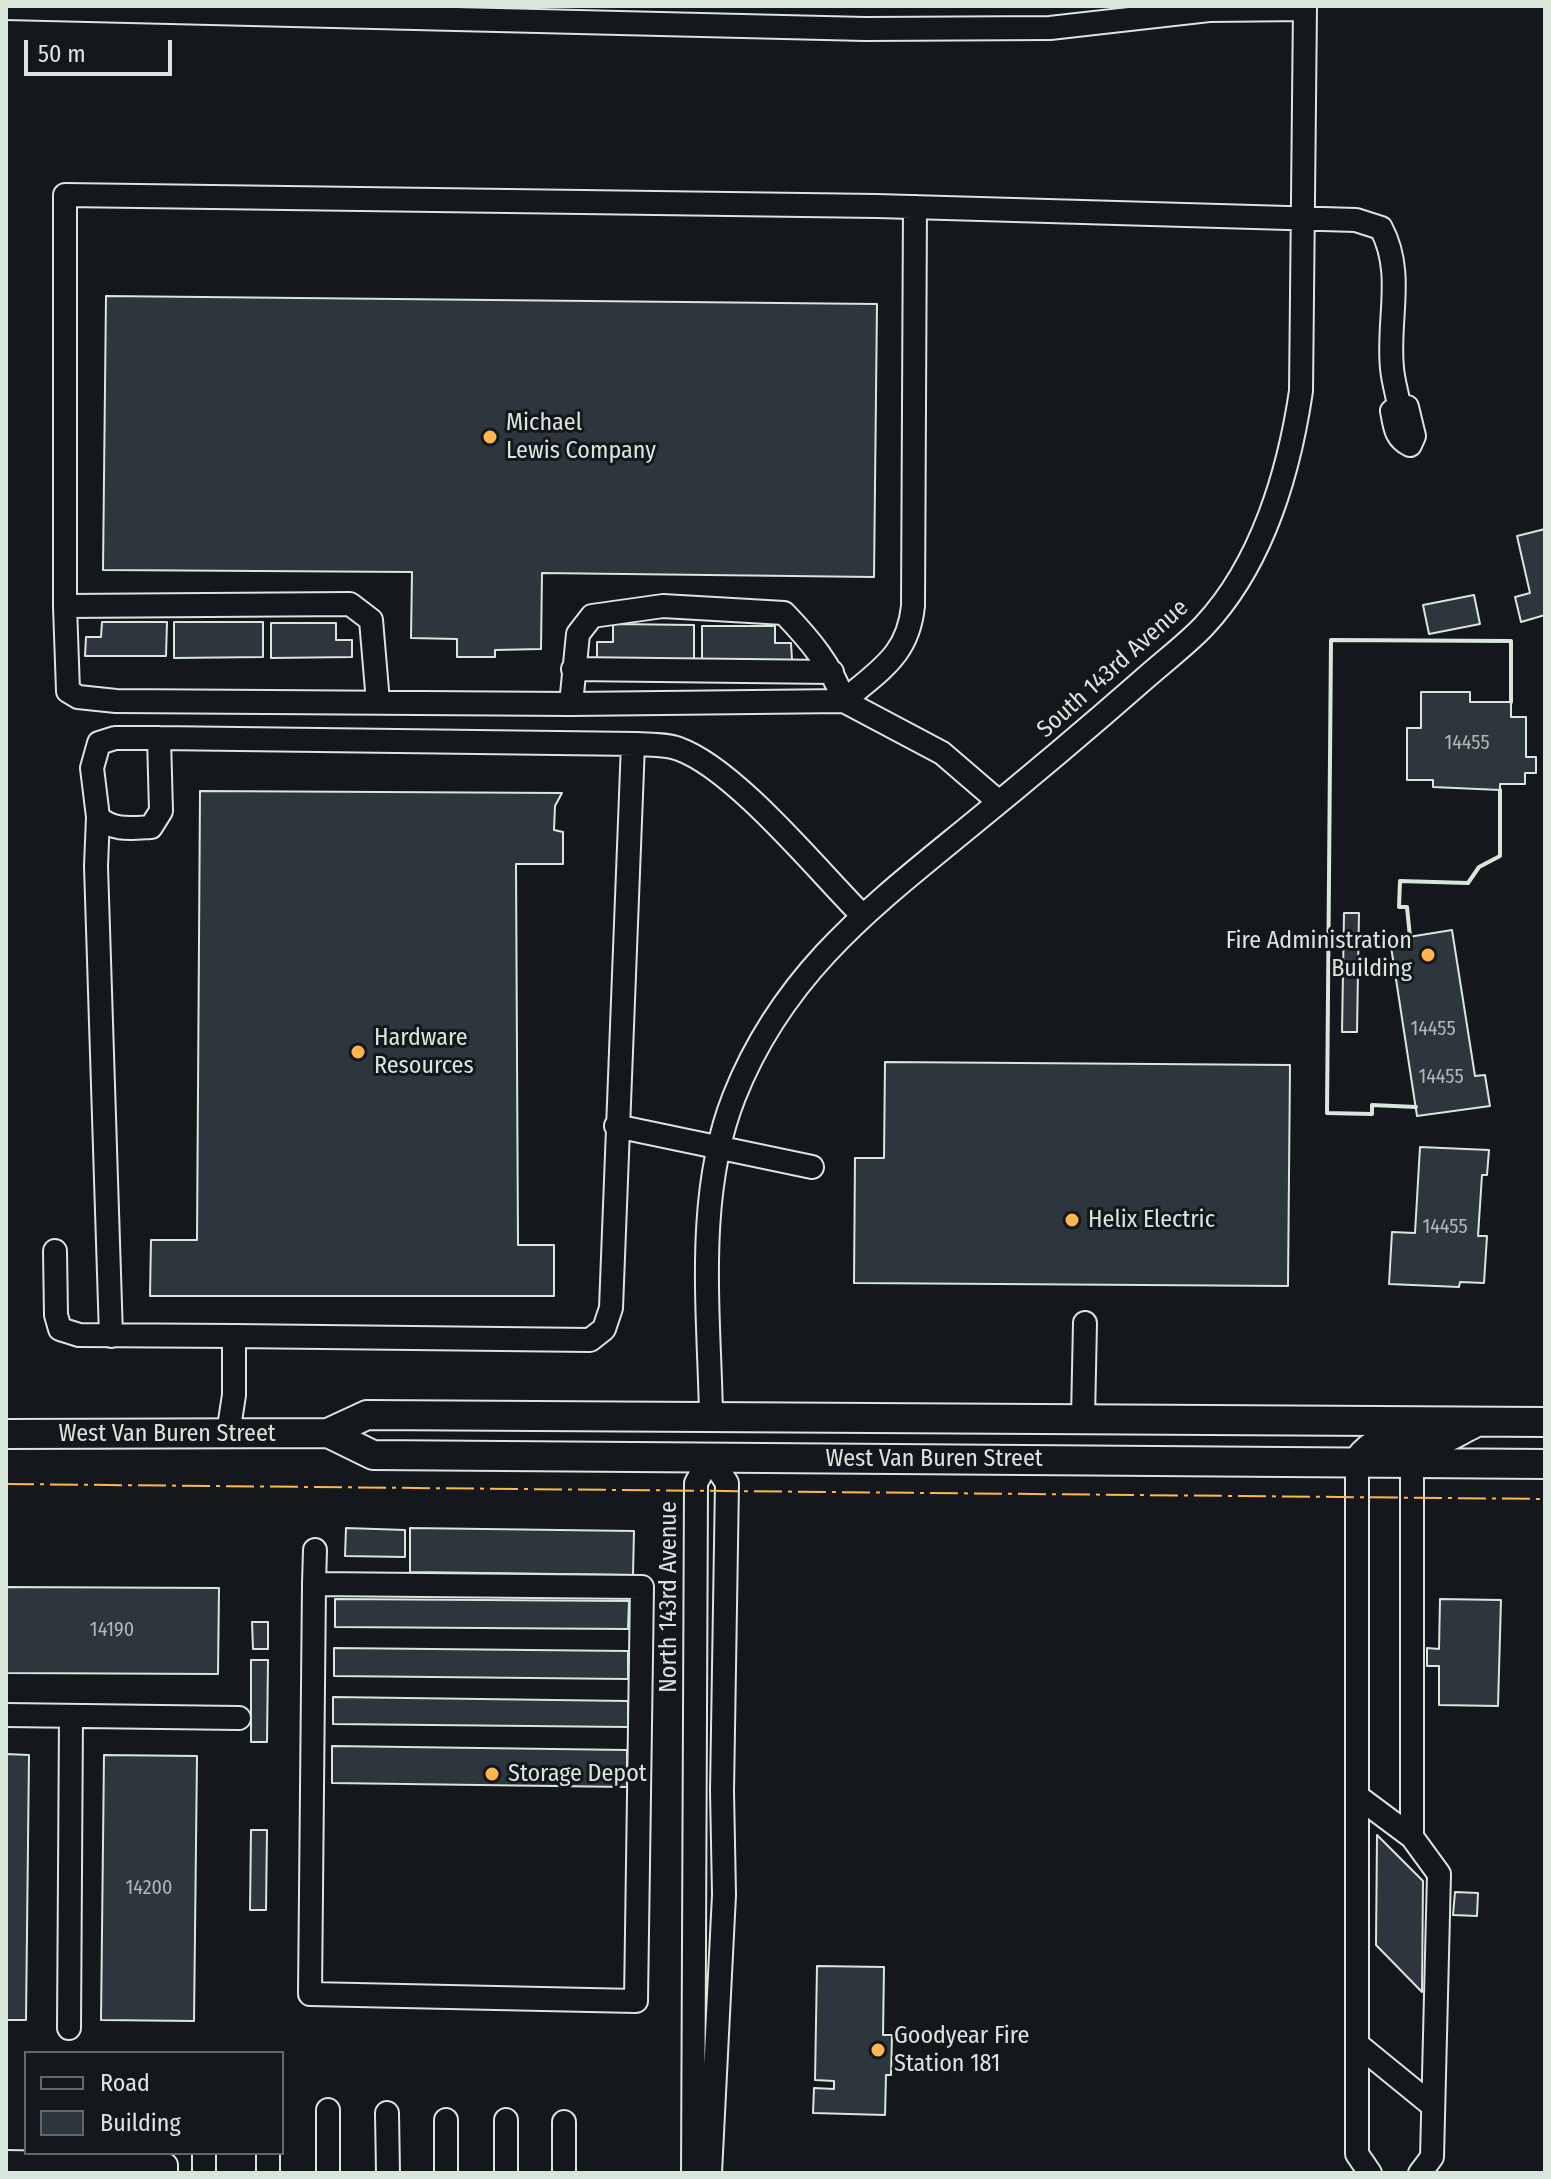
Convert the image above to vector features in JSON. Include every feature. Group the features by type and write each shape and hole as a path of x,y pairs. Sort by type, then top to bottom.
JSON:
{"main road":[{"name":"West Van Buren Street","path":"6,1434 328,1433 367,1415 1545,1422"},
{"path":"710,1458 711,1415"},
{"path":"1357,1462 1370,1444 1379,1441 1437,1441 1479,1421"},
{"name":"West Van Buren Street","path":"328,1433 373,1455 1545,1464"}],"street":[{"path":"6,8 865,29 1050,28 1209,10 1305,8"},
{"name":"South 143rd Avenue","path":"711,1415 708,1257 721,1149 733,1100 777,1014 823,954 862,915 1205,625 1241,572 1270,512 1292,451 1301,391 1305,8"},
{"path":"999,802 942,753 844,701 571,704 116,701 78,697 68,691 65,606 65,195 915,207 1356,220 1381,228 1392,247 1395,299 1392,368 1399,405"},
{"path":"844,701 902,648 910,631 915,207"},
{"path":"65,606 350,604 371,620 378,702"},
{"path":"571,704 578,634 592,616 663,606 784,613 815,645 832,672 844,701"},
{"path":"573,669 832,672"},
{"path":"111,1336 96,866 98,817 92,768 99,743 115,738 159,738 633,744 678,748 702,761 749,797 862,915"},
{"path":"98,817 119,828 151,827 161,811 159,738"},
{"path":"55,1251 56,1315 60,1329 79,1335 590,1340 604,1329 611,1308 633,744"},
{"path":"616,1126 812,1167"},
{"path":"1083,1418 1085,1323"},
{"path":"228,1434 234,1395 234,1336"},
{"path":"710,1458 727,1483 722,1791 724,1895 710,2173"},
{"name":"North 143rd Avenue","path":"693,2173 696,1483 710,1458"},
{"path":"1357,1462 1357,2154 1370,2173"},
{"path":"1412,1463 1412,1837"},
{"path":"314,1584 642,1587 636,2001 310,1994 314,1584 315,1550"},
{"path":"6,1715 239,1718"},
{"path":"69,2028 71,1716"},
{"path":"1357,1796 1412,1837 1439,1874 1432,2157 1420,2173"},
{"path":"1357,2044 1433,2106"},
{"path":"328,2110 328,2173"},
{"path":"387,2113 388,2173"},
{"path":"446,2120 446,2173"},
{"path":"506,2120 506,2173"},
{"path":"564,2122 564,2173"},
{"path":"6,2162 166,2165 166,2173"}],"building":[{"name":"Michael Lewis Company","path":"106,296 877,304 874,577 542,573 541,649 495,650 495,657 457,657 457,639 411,638 412,572 103,570"},
{"path":"1545,529 1545,615 1521,622 1515,597 1530,593 1517,536"},
{"path":"1474,595 1480,624 1429,634 1423,605"},
{"path":"102,622 167,622 166,656 85,656 86,637 101,637"},
{"path":"174,622 263,622 263,657 174,658"},
{"path":"271,623 336,623 336,640 352,640 352,657 271,658"},
{"path":"613,624 694,625 694,660 597,659 597,642 613,642"},
{"path":"702,626 775,626 775,643 791,643 792,660 702,661"},
{"path":"1421,692 1470,692 1470,702 1511,702 1511,717 1526,717 1526,757 1536,757 1536,773 1525,773 1525,784 1500,784 1500,790 1433,787 1433,780 1407,780 1407,728 1421,728"},
{"name":"Hardware Resources","path":"200,791 562,793 555,806 554,830 563,832 563,864 516,864 518,1245 554,1245 554,1296 150,1296 151,1240 197,1240"},
{"path":"1344,913 1359,913 1357,1032 1342,1032"},
{"path":"1452,930 1475,1076 1485,1075 1490,1106 1417,1116 1390,940"},
{"name":"Helix Electric","path":"885,1062 1290,1065 1288,1286 854,1283 855,1158 884,1158"},
{"path":"1420,1147 1489,1150 1487,1175 1482,1175 1478,1236 1487,1236 1484,1283 1460,1282 1459,1287 1389,1284 1392,1232 1415,1233"},
{"path":"346,1528 405,1530 405,1557 345,1556"},
{"path":"410,1528 634,1531 633,1575 410,1572"},
{"path":"6,1587 219,1588 218,1674 6,1673"},
{"path":"335,1599 629,1601 628,1629 335,1627"},
{"path":"1440,1599 1501,1600 1498,1706 1439,1705 1439,1666 1427,1666 1427,1648 1439,1649"},
{"path":"252,1622 268,1622 268,1649 253,1649"},
{"path":"334,1648 628,1651 628,1679 334,1676"},
{"path":"251,1660 268,1660 267,1742 251,1742"},
{"path":"333,1697 628,1701 628,1727 333,1724"},
{"path":"332,1746 627,1750 627,1787 332,1783"},
{"path":"6,1754 29,1755 26,2020 6,2020"},
{"path":"104,1755 197,1756 194,2021 101,2020"},
{"path":"251,1830 267,1830 266,1910 250,1910"},
{"path":"1377,1835 1423,1881 1422,1992 1376,1945"},
{"path":"1455,1892 1478,1893 1477,1916 1453,1915"},
{"path":"817,1966 884,1967 883,2035 892,2035 891,2075 886,2075 885,2115 813,2113 814,2088 834,2089 834,2081 815,2080"}],"wall":[{"path":"1416,1107 1372,1105 1372,1114 1327,1113 1331,640 1511,641 1511,702"},
{"path":"1410,937 1407,907 1399,907 1400,881 1468,883 1479,867 1500,856 1500,790"}],"power":[{"path":"6,1484 1545,1499"}],"place":[{"name":"Michael Lewis Company","path":"490,437"},
{"name":"Fire Administration Building","path":"1428,955"},
{"name":"Hardware Resources","path":"358,1052"},
{"name":"Helix Electric","path":"1072,1220"},
{"name":"Storage Depot","path":"492,1774"},
{"name":"Goodyear Fire Station 181","path":"878,2050"}]}
